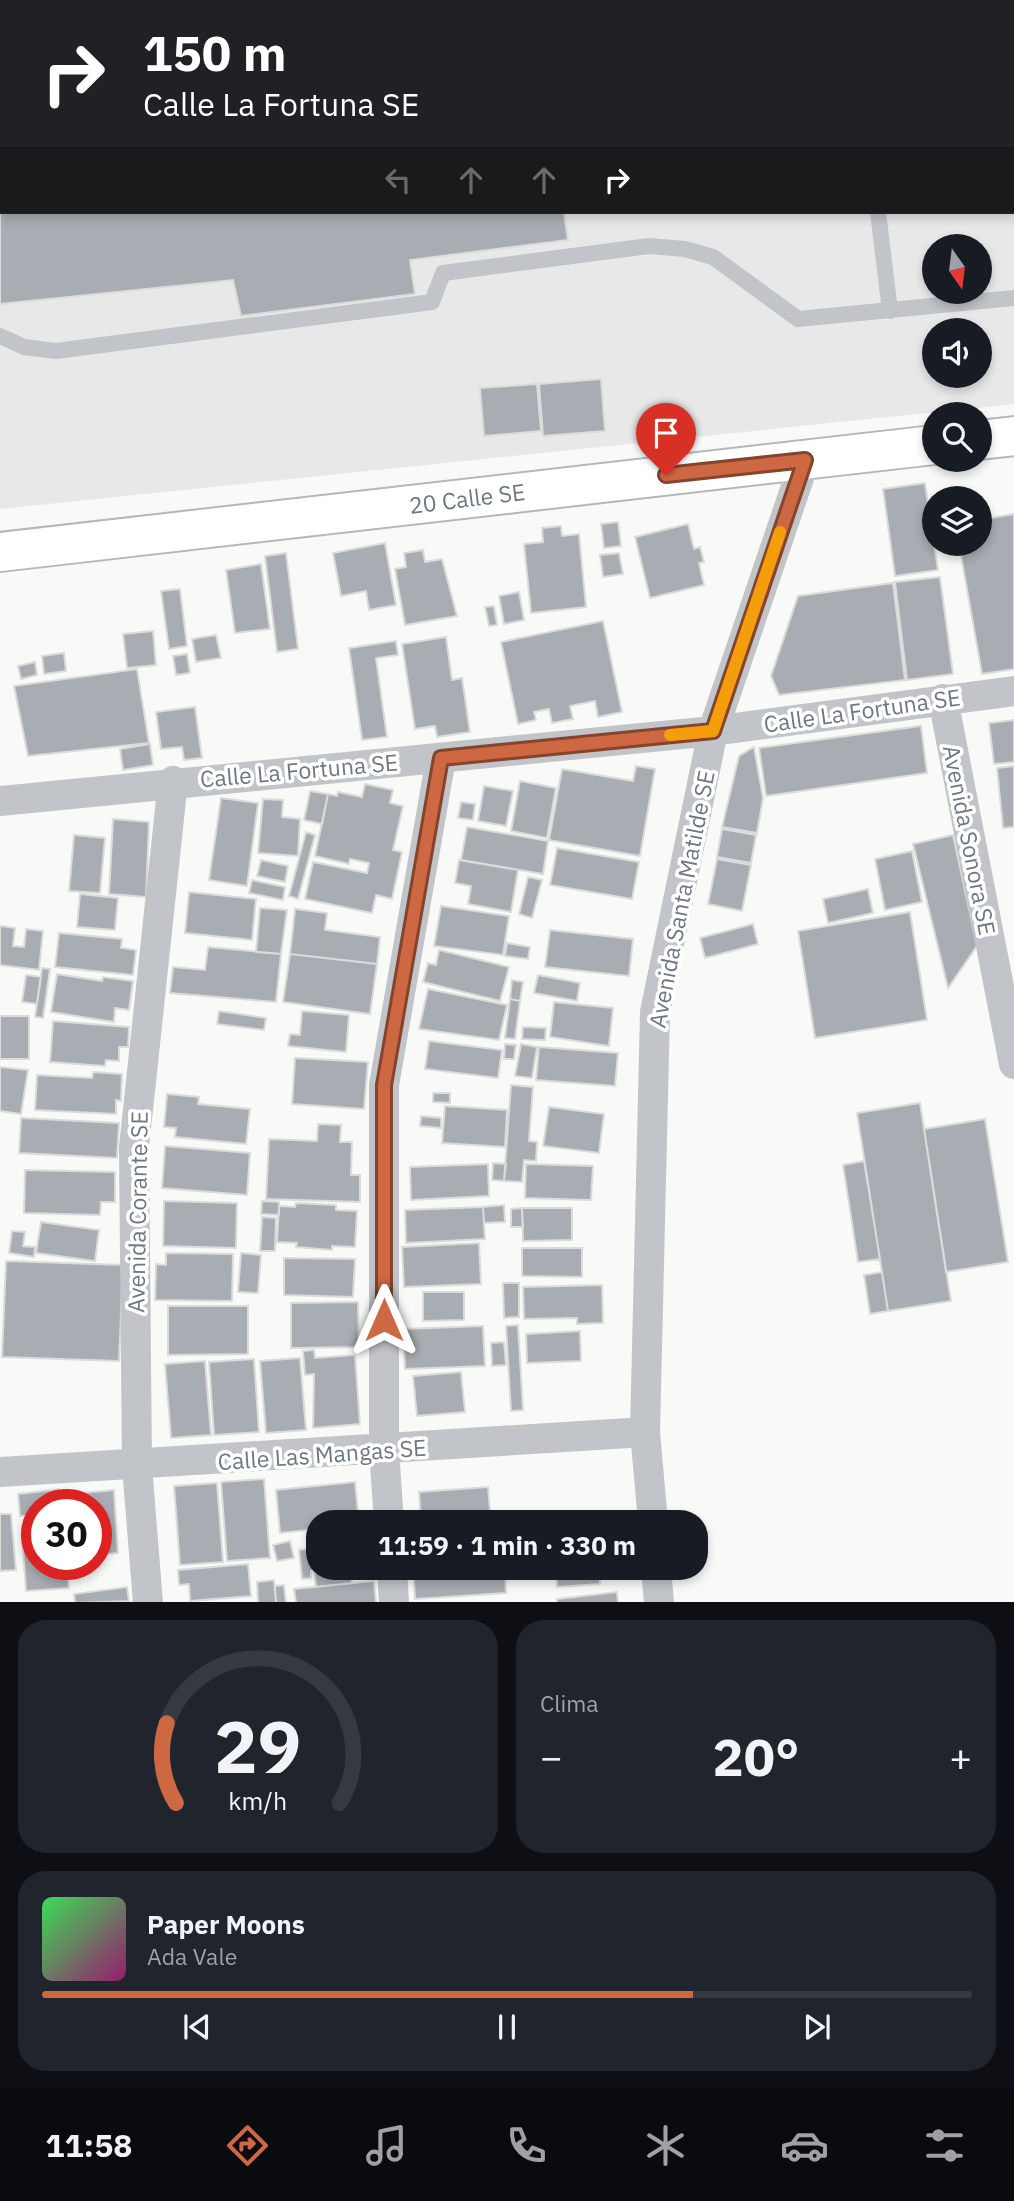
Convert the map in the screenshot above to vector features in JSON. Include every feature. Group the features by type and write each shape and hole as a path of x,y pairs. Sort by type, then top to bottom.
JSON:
{"street":[{"path":"992,439 1014,436"},
{"name":"20 Calle SE","path":"0,552 922,446"},
{"name":"Avenida Santa Matilde SE","path":"652,1510 645,1432 656,1012 713,731 805,460"},
{"name":"Calle La Fortuna SE","path":"0,801 173,781 713,731 1014,691"},
{"name":"Avenida Sonora SE","path":"943,699 1013,1051"},
{"path":"388,1510 384,1450 384,1085 441,758"},
{"name":"Avenida Corante SE","path":"148,1602 137,1466 134,1147 173,781"},
{"name":"Calle Las Mangas SE","path":"0,1472 137,1466 645,1432"},
{"path":"393,1580 394,1602"},
{"path":"657,1580 659,1602"}],"lane":[{"path":"878,214 890,311"},
{"path":"0,336 24,347 56,351 432,302 443,274 649,246 685,248 713,257 798,319 1014,298"}],"shaded area":[{"path":"0,214 1014,214 1014,404 992,406 992,402 922,402 922,414 0,509"}],"building":[{"path":"0,214 564,214 568,240 410,260 415,294 241,316 233,280 0,304"},
{"path":"601,379 605,431 543,436 539,384"},
{"path":"537,384 541,431 484,436 480,388"},
{"path":"925,483 925,486 922,486 922,556 936,556 938,570 895,576 883,489"},
{"path":"1014,514 1014,669 982,674 961,556 992,556 992,518"},
{"path":"618,522 621,546 604,548 601,524"},
{"path":"688,524 694,549 700,547 704,562 699,563 704,585 650,598 635,537"},
{"path":"561,526 562,536 579,534 586,607 531,613 524,544 543,542 542,528"},
{"path":"385,543 396,605 369,610 366,591 341,596 333,553"},
{"path":"423,550 425,562 442,559 457,616 405,625 395,569 406,567 404,553"},
{"path":"286,553 298,649 277,652 265,556"},
{"path":"619,553 623,574 603,577 600,555"},
{"path":"261,564 270,629 235,633 226,570"},
{"path":"940,577 953,674 907,680 895,582"},
{"path":"893,583 905,680 779,695 771,676 798,596"},
{"path":"180,589 187,646 169,649 161,591"},
{"path":"519,592 524,620 504,624 499,596"},
{"path":"494,606 497,625 489,626 485,607"},
{"path":"603,621 622,712 598,717 595,701 570,706 573,719 552,723 549,709 534,712 536,720 518,724 501,642"},
{"path":"153,631 156,665 127,668 123,634"},
{"path":"216,635 221,658 196,662 192,639"},
{"path":"446,637 452,680 462,678 470,732 437,737 435,726 415,729 402,644"},
{"path":"396,641 398,655 376,658 387,737 362,740 349,648"},
{"path":"64,653 66,671 44,674 42,656"},
{"path":"187,654 190,673 176,675 173,656"},
{"path":"35,662 37,675 21,679 18,666"},
{"path":"137,669 149,743 28,756 14,686"},
{"path":"195,707 202,758 184,760 182,747 161,749 156,712"},
{"path":"1014,720 1014,762 994,764 989,723"},
{"path":"921,726 927,773 766,796 759,748"},
{"path":"150,744 153,765 123,770 120,749"},
{"path":"754,747 763,798 757,833 722,827 739,756"},
{"path":"636,766 655,769 640,856 549,840 562,769 633,781"},
{"path":"1014,766 1014,827 1003,828 997,768"},
{"path":"520,781 556,788 547,838 511,831"},
{"path":"365,784 393,790 390,803 403,806 393,850 402,852 392,899 376,895 372,913 305,899 313,862 367,873 369,863 350,859 349,864 315,856 328,794 337,796 338,792 362,797"},
{"path":"484,786 513,791 506,826 478,821"},
{"path":"310,791 328,794 322,824 304,820"},
{"path":"221,798 258,803 247,886 209,880"},
{"path":"263,799 283,800 282,817 300,819 298,856 258,853"},
{"path":"461,802 475,804 473,820 458,818"},
{"path":"113,819 149,822 146,897 109,894"},
{"path":"467,827 548,841 543,874 461,860"},
{"path":"722,829 756,835 751,863 717,857"},
{"path":"306,832 315,835 298,899 289,896"},
{"path":"74,835 105,838 100,893 69,891"},
{"path":"953,835 977,946 948,988 913,844"},
{"path":"557,848 639,862 632,899 550,885"},
{"path":"912,851 922,902 885,910 875,859"},
{"path":"717,859 751,865 742,911 708,904"},
{"path":"261,860 288,866 285,882 257,876"},
{"path":"459,860 518,870 511,912 468,904 471,886 455,883"},
{"path":"528,877 542,880 532,918 519,914"},
{"path":"252,880 285,887 283,900 249,893"},
{"path":"868,889 873,913 828,923 823,899"},
{"path":"189,892 256,899 252,940 185,933"},
{"path":"80,894 118,898 115,930 77,927"},
{"path":"441,906 509,916 503,955 434,946"},
{"path":"260,908 287,910 281,954 256,952"},
{"path":"295,909 327,913 325,930 380,937 377,964 290,954"},
{"path":"910,912 927,1020 815,1038 798,931"},
{"path":"753,924 758,944 705,958 700,938"},
{"path":"0,926 15,928 13,946 24,947 26,929 43,931 39,970 0,965"},
{"path":"550,930 633,939 629,976 545,967"},
{"path":"59,933 122,939 121,948 136,950 133,975 55,967"},
{"path":"507,943 530,947 528,959 505,956"},
{"path":"208,947 281,954 276,1002 170,993 173,967 205,970"},
{"path":"439,950 509,967 500,1001 423,982 428,963 436,965"},
{"path":"290,954 377,964 370,1014 283,1002"},
{"path":"42,968 50,969 43,1018 35,1017"},
{"path":"57,974 102,981 103,977 133,981 129,1010 115,1008 114,1022 51,1012"},
{"path":"26,975 41,977 37,1004 22,1002"},
{"path":"538,975 580,983 577,1001 534,993"},
{"path":"512,980 523,982 520,1001 510,999"},
{"path":"428,989 507,1005 499,1040 419,1029"},
{"path":"510,999 520,1001 515,1039 505,1038"},
{"path":"554,1002 613,1008 609,1046 550,1037"},
{"path":"219,1011 266,1018 264,1030 217,1024"},
{"path":"302,1011 349,1015 346,1052 288,1046 290,1034 300,1035"},
{"path":"0,1016 29,1016 29,1059 0,1059"},
{"path":"53,1021 129,1027 128,1047 119,1047 119,1061 106,1060 105,1066 50,1062"},
{"path":"523,1027 546,1028 545,1040 522,1039"},
{"path":"429,1041 502,1050 498,1078 425,1069"},
{"path":"505,1044 516,1045 514,1059 504,1059"},
{"path":"521,1044 537,1047 532,1078 515,1076"},
{"path":"539,1047 618,1053 615,1086 536,1080"},
{"path":"295,1058 368,1062 364,1109 292,1104"},
{"path":"0,1067 28,1070 21,1114 0,1111"},
{"path":"93,1072 122,1074 121,1101 116,1100 116,1114 35,1110 37,1075 92,1078"},
{"path":"511,1085 533,1087 529,1141 537,1142 536,1161 524,1160 522,1182 504,1181"},
{"path":"433,1093 450,1093 450,1103 433,1102"},
{"path":"167,1094 199,1097 198,1104 250,1109 246,1144 175,1137 176,1128 164,1127"},
{"path":"920,1103 951,1301 888,1311 857,1113"},
{"path":"445,1106 507,1110 505,1147 442,1143"},
{"path":"549,1107 604,1114 599,1153 543,1146"},
{"path":"421,1116 441,1118 441,1128 420,1126"},
{"path":"21,1118 119,1123 117,1158 19,1153"},
{"path":"985,1119 1008,1262 946,1272 924,1129"},
{"path":"318,1124 341,1125 340,1142 352,1142 351,1175 360,1175 360,1202 266,1199 269,1139 317,1141"},
{"path":"165,1146 250,1153 247,1195 162,1188"},
{"path":"864,1161 880,1259 858,1262 843,1165"},
{"path":"493,1163 506,1164 504,1181 492,1180"},
{"path":"488,1164 489,1196 411,1200 410,1167"},
{"path":"526,1164 593,1166 591,1200 525,1198"},
{"path":"25,1170 115,1172 115,1202 101,1202 100,1215 24,1213"},
{"path":"164,1201 237,1203 236,1248 163,1246"},
{"path":"262,1201 279,1202 279,1215 261,1214"},
{"path":"296,1203 336,1205 336,1210 357,1211 355,1247 332,1246 332,1250 296,1247 297,1243 277,1242 279,1206 295,1207"},
{"path":"504,1205 505,1222 484,1223 483,1207"},
{"path":"483,1207 485,1239 406,1243 405,1210"},
{"path":"522,1208 523,1227 511,1227 511,1209"},
{"path":"522,1208 572,1208 572,1240 523,1241"},
{"path":"262,1217 276,1218 275,1251 260,1251"},
{"path":"41,1222 99,1230 95,1261 36,1253"},
{"path":"12,1231 25,1232 23,1246 35,1247 34,1257 9,1253"},
{"path":"479,1243 481,1284 404,1287 402,1247"},
{"path":"522,1248 582,1248 582,1277 522,1276"},
{"path":"166,1253 233,1254 232,1301 155,1300 156,1264 166,1265"},
{"path":"241,1253 261,1255 258,1293 238,1292"},
{"path":"284,1258 355,1259 353,1297 284,1295"},
{"path":"6,1261 123,1265 119,1361 2,1357"},
{"path":"882,1272 888,1311 870,1314 864,1275"},
{"path":"503,1283 519,1283 519,1317 504,1318"},
{"path":"602,1285 603,1323 577,1324 577,1318 524,1319 523,1287"},
{"path":"423,1292 464,1292 464,1320 423,1321"},
{"path":"358,1302 359,1347 291,1348 291,1303"},
{"path":"168,1306 248,1306 248,1354 168,1355"},
{"path":"518,1325 523,1410 511,1411 506,1326"},
{"path":"483,1326 485,1366 405,1369 403,1329"},
{"path":"580,1331 581,1361 527,1363 526,1334"},
{"path":"504,1342 506,1365 492,1366 491,1343"},
{"path":"314,1350 315,1358 355,1355 360,1424 313,1428 314,1374 305,1375 303,1351"},
{"path":"300,1358 306,1430 266,1433 260,1361"},
{"path":"254,1359 259,1432 214,1435 209,1362"},
{"path":"205,1361 211,1435 171,1438 165,1364"},
{"path":"461,1372 465,1412 417,1416 413,1376"},
{"path":"264,1479 270,1558 227,1561 221,1482"},
{"path":"355,1482 358,1510 306,1510 306,1530 280,1533 276,1490"},
{"path":"217,1483 223,1562 180,1565 174,1486"},
{"path":"488,1487 490,1510 420,1510 419,1492"},
{"path":"112,1490 118,1553 112,1554"},
{"path":"18,1494 21,1494 21,1516 20,1516"},
{"path":"0,1514 11,1514 16,1570 0,1571"},
{"path":"290,1541 294,1558 277,1561 273,1545"},
{"path":"306,1549 306,1579 302,1579 299,1550"},
{"path":"248,1564 251,1596 190,1601 189,1584 179,1585 178,1570"},
{"path":"25,1580 68,1580 69,1588 26,1591"},
{"path":"274,1580 276,1602 258,1602 257,1582"},
{"path":"315,1580 352,1580 352,1583 316,1587"},
{"path":"414,1580 505,1580 506,1593 415,1599"},
{"path":"557,1580 600,1580 600,1584 557,1587"},
{"path":"374,1581 376,1602 296,1602 294,1589"},
{"path":"284,1585 286,1602 276,1602 275,1586"},
{"path":"127,1587 129,1601 75,1602 74,1594"},
{"path":"617,1592 618,1602 557,1602 557,1599"}],"slow traffic":[{"path":"670,735 713,731 780,532"}],"route":[{"path":"384,1320 384,1085 441,758 713,731 805,460 666,475"}]}
